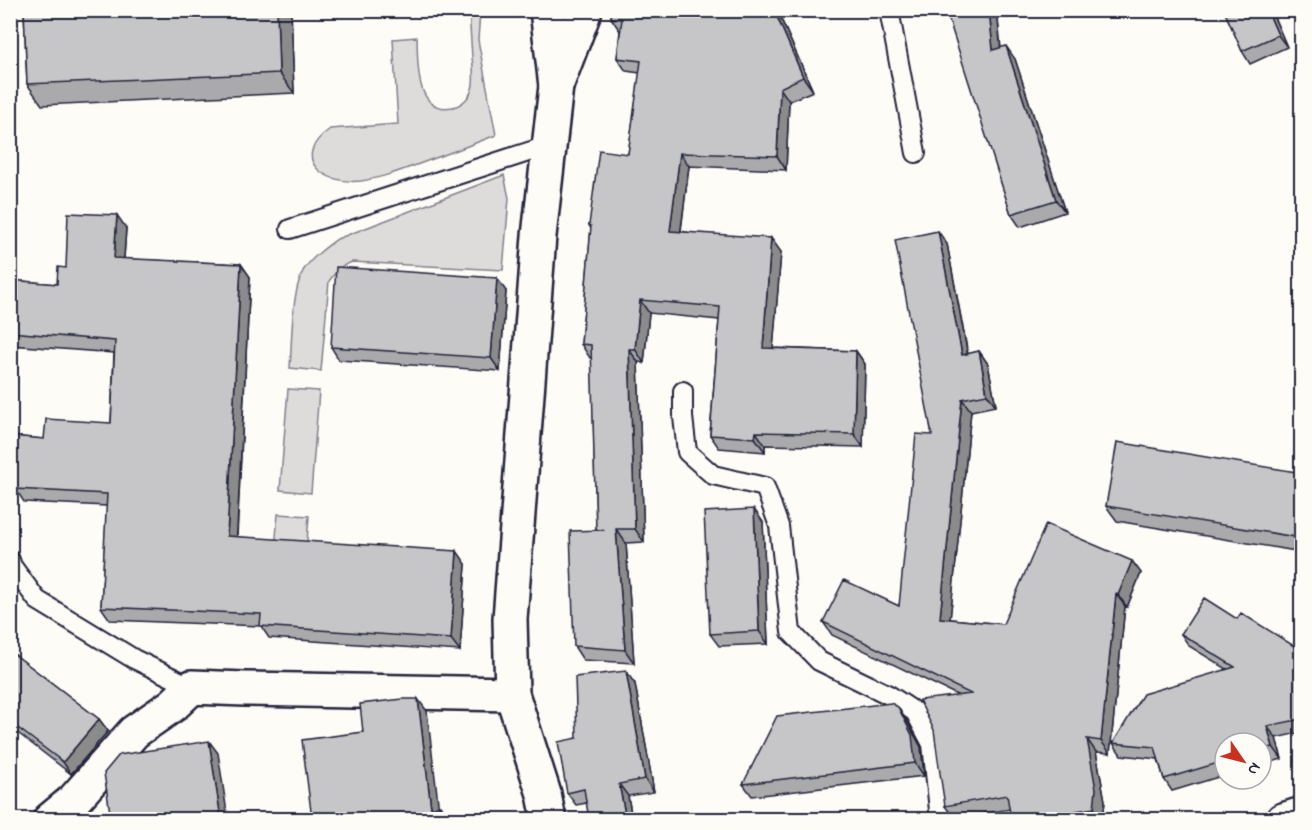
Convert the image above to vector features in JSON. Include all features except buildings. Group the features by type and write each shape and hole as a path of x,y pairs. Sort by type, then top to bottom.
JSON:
{"street":[{"path":"547,10 556,86 539,236 510,619 512,694 544,794 549,819"},
{"path":"556,86 585,10"},
{"path":"50,819 73,801 134,732 173,705 192,687 512,694"},
{"path":"1283,819 1302,814"}],"lane":[{"path":"890,10 916,153"},
{"path":"290,229 550,145"},
{"path":"683,391 687,452 713,475 765,488 779,526 791,632 819,661 889,695 915,711 932,744 940,819"},
{"path":"10,560 12,566 38,600 134,659 192,687"}],"shaded area":[{"path":"469,11 480,11 478,40 496,135 369,180 334,179 316,167 312,159 312,150 318,140 330,129 398,124 393,39 417,37 421,84 431,103 440,107 453,107 465,100 471,92 474,73"},
{"path":"504,175 509,198 503,270 352,262 340,267 329,281 321,371 290,368 296,292 303,271 318,253 337,239"},
{"path":"288,389 319,391 311,493 280,490"},
{"path":"278,514 309,516 307,542 275,549"}]}
